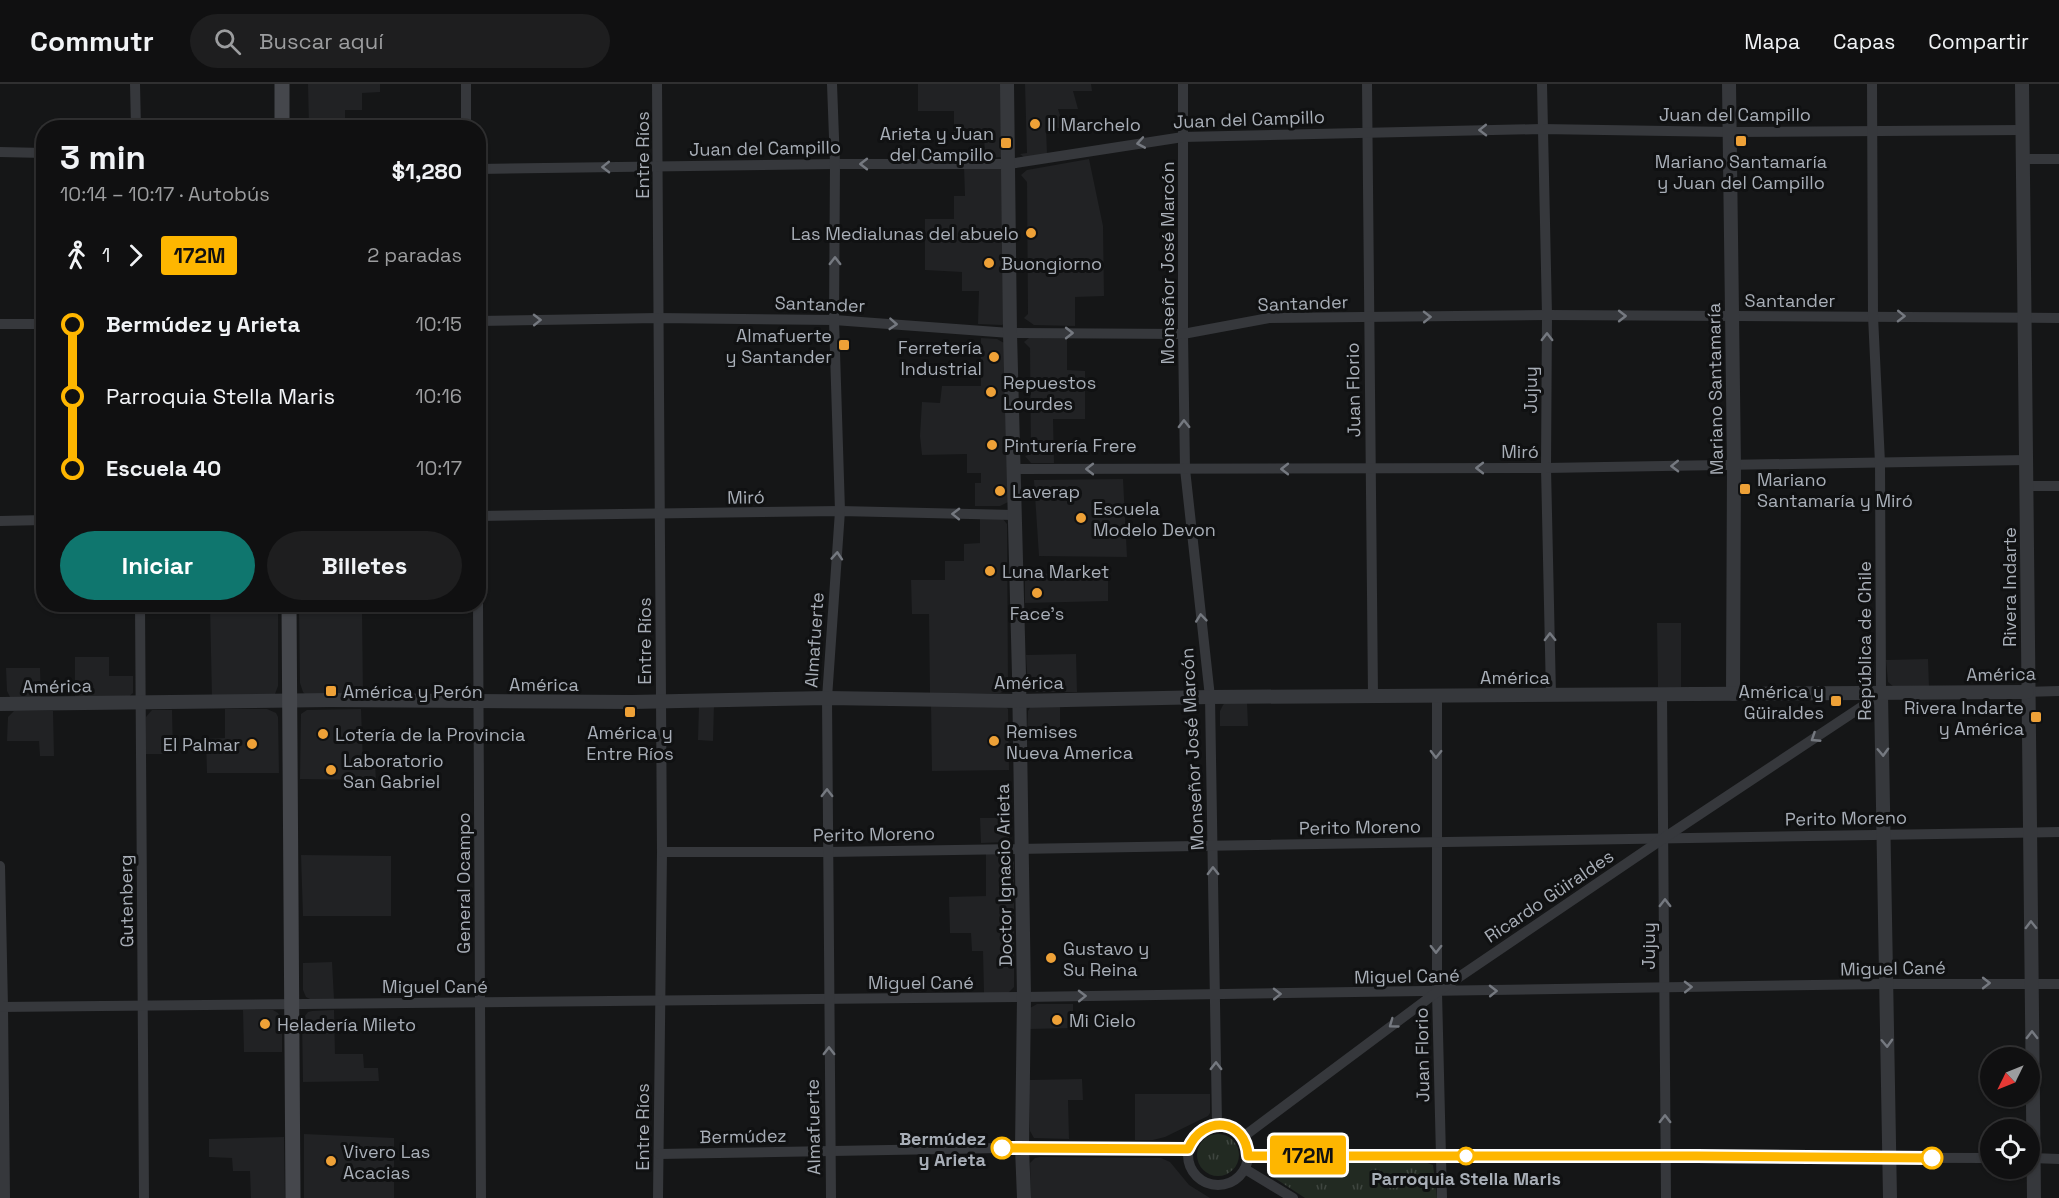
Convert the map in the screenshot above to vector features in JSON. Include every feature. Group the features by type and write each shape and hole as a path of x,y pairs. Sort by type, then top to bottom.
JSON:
{"main road":[{"path":"282,84 282,120"},
{"path":"289,612 293,1198"}],"street":[{"path":"135,84 136,120"},
{"path":"466,84 466,120"},
{"name":"Entre Ríos","path":"657,84 662,852 658,1198"},
{"name":"Almafuerte","path":"831,1198 827,698 840,511 834,320 835,164 832,84"},
{"name":"Doctor Ignacio Arieta","path":"1007,84 1010,333 1022,849 1024,1198"},
{"name":"Monseñor José Marcón","path":"1183,84 1185,470 1210,697 1217,1125"},
{"name":"Juan Florio","path":"1367,84 1373,696"},
{"name":"Jujuy","path":"1542,84 1551,695"},
{"name":"Mariano Santamaría","path":"1729,84 1734,466 1733,694"},
{"name":"República de Chile","path":"1872,84 1874,316 1881,464 1881,694 1890,1198"},
{"name":"Rivera Indarte","path":"2022,84 2032,983 2031,1119"},
{"name":"Juan del Campillo","path":"486,169 1009,164 1183,137 1367,132 1541,129 1730,132 2022,130"},
{"path":"0,152 36,153"},
{"path":"2024,159 2059,159"},
{"name":"Santander","path":"486,321 658,318 834,320 1010,333 1183,334 1269,318 1547,315 2059,318"},
{"path":"0,324 36,324"},
{"name":"Miró","path":"1013,469 1546,468 2026,460"},
{"path":"2026,486 2059,486"},
{"name":"Miró","path":"486,516 840,511 1014,515"},
{"path":"0,521 36,520"},
{"name":"Gutenberg","path":"140,612 144,1198"},
{"name":"General Ocampo","path":"478,612 481,1198"},
{"name":"América","path":"0,704 290,700 660,702 827,698 1019,700 2059,691"},
{"name":"Jujuy","path":"1662,694 1666,1198"},
{"name":"Ricardo Güiraldes","path":"1243,1137 1437,992 1881,694"},
{"name":"Juan Florio","path":"1437,696 1437,992 1442,1198"},
{"name":"Perito Moreno","path":"662,852 828,852 2059,832"},
{"path":"0,866 4,1198"},
{"name":"Miguel Cané","path":"2,1006 1024,997 1885,984 2059,984"},
{"path":"1247,1162 1232,1182 1217,1186 1205,1183 1197,1177 1191,1169 1188,1149 1193,1138 1200,1131 1217,1125 1230,1128 1243,1137 1247,1162 1293,1198"},
{"name":"Bermúdez","path":"659,1154 1022,1148 1188,1149"},
{"path":"1247,1162 1441,1156 1980,1158"},
{"path":"2040,1158 2059,1159"},
{"name":"Rivera Indarte","path":"2033,1179 2034,1198"},
{"path":"1217,1186 1217,1198"}],"shaded area":[{"path":"308,84 380,84 380,92 362,93 362,110 345,110 345,120 309,120"},
{"path":"918,84 1005,84 1002,157 985,158 984,132 954,132 954,111 918,111"},
{"path":"1025,84 1091,84 1092,91 1073,91 1078,109 1058,109 1064,128 1046,128 1047,154 1025,158 1020,154 1027,153"},
{"path":"1089,159 1103,226 1104,296 1075,297 1075,326 1034,325 1024,318 1028,314 1027,182 1021,175 1027,170"},
{"path":"964,166 1001,169 1004,173 1006,322 1002,325 978,324 979,291 962,291 962,272 925,270 925,219 954,219 954,196 965,196"},
{"path":"981,338 997,339 1004,343 1008,502 1000,506 975,506 975,483 981,483 981,473 967,473 967,454 922,455 920,436 922,402 940,403 942,386 981,386"},
{"path":"1029,338 1067,338 1067,370 1085,371 1085,419 1053,419 1054,463 1031,463 1025,456 1031,454 1030,348 1024,342"},
{"name":"Escuela Modelo Devon","path":"1123,479 1127,557 1039,556 1034,480"},
{"path":"980,517 1002,518 1007,524 1008,685 1000,693 930,693 929,614 912,614 911,580 945,580 945,561 964,561 964,544 980,543"},
{"path":"1108,573 1108,601 1025,603 1025,574"},
{"path":"210,612 278,612 278,686 275,694 212,699"},
{"path":"299,612 362,612 363,697 307,696 300,683"},
{"path":"1657,623 1681,623 1681,687 1658,687"},
{"path":"1076,654 1077,692 1032,692 1028,687 1026,655"},
{"path":"75,657 109,657 109,676 133,676 133,693 127,698 75,698"},
{"path":"1928,659 1929,687 1894,687 1888,682 1886,660"},
{"path":"6,668 40,668 41,698 10,697 7,691"},
{"path":"1247,702 1248,726 1220,726 1220,711 1225,703"},
{"path":"931,704 1004,705 1008,709 1009,770 932,771"},
{"path":"1060,704 1060,733 1027,733 1028,711 1031,706"},
{"path":"699,705 714,705 713,741 698,740"},
{"path":"225,709 267,709 276,713 279,773 207,773 206,739 225,738"},
{"path":"361,709 363,763 375,764 376,780 300,779 301,714 307,710"},
{"path":"152,710 172,710 173,754 145,754 146,717"},
{"path":"14,711 53,711 54,756 40,756 39,741 7,741 8,717"},
{"path":"980,818 1009,818 1009,839 1006,842 981,843"},
{"path":"986,852 1007,854 1014,862 1014,987 1008,993 984,993 983,951 972,951 971,933 950,933 949,897 986,896"},
{"path":"301,855 391,856 391,916 303,916"},
{"path":"332,962 334,999 312,1000 306,997 303,990 303,963"},
{"path":"1037,1004 1073,1004 1073,1028 1029,1029 1030,1008"},
{"path":"243,1010 273,1010 278,1013 282,1021 282,1052 244,1052"},
{"path":"334,1010 335,1054 363,1054 364,1068 378,1068 379,1081 303,1082 302,1020 308,1012"},
{"path":"1082,1079 1083,1100 1068,1100 1069,1139 1034,1138 1030,1131 1029,1080"},
{"path":"1135,1094 1210,1094 1210,1113 1165,1137 1135,1140"},
{"path":"304,1134 394,1138 394,1198 304,1198"},
{"path":"284,1137 285,1198 251,1198 250,1171 233,1171 232,1158 209,1157 209,1139"},
{"path":"1040,1157 1161,1158 1170,1162 1189,1185 1210,1198 1031,1198 1030,1163"}],"green space":[{"path":"1218,1134 1233,1140 1239,1155 1233,1170 1218,1176 1203,1170 1197,1155 1203,1140"},
{"path":"1278,1161 1427,1163 1433,1165 1437,1198 1305,1198 1267,1173 1267,1167"}],"bus line":[{"name":"172M","path":"1002,1148 1188,1149 1193,1138 1200,1131 1209,1126 1220,1125 1230,1128 1243,1137 1248,1156 1932,1158"}],"place":[{"name":"Il Marchelo","path":"1035,124"},
{"name":"Mariano Santamaría y Juan del Campillo","path":"1741,141"},
{"name":"Arieta y Juan del Campillo","path":"1006,143"},
{"name":"Las Medialunas del abuelo","path":"1031,233"},
{"name":"Buongiorno","path":"989,263"},
{"name":"Almafuerte y Santander","path":"844,345"},
{"name":"Ferretería Industrial","path":"994,357"},
{"name":"Repuestos Lourdes","path":"991,392"},
{"name":"Pinturería Frere","path":"992,445"},
{"name":"Mariano Santamaría y Miró","path":"1745,489"},
{"name":"Laverap","path":"1000,491"},
{"name":"Escuela Modelo Devon","path":"1081,518"},
{"name":"Luna Market","path":"990,571"},
{"name":"Face's","path":"1037,593"},
{"name":"América y Perón","path":"331,691"},
{"name":"América y Güiraldes","path":"1836,701"},
{"name":"América y Entre Ríos","path":"630,712"},
{"name":"Rivera Indarte y América","path":"2036,717"},
{"name":"Lotería de la Provincia","path":"323,734"},
{"name":"Remises Nueva America","path":"994,741"},
{"name":"El Palmar","path":"252,744"},
{"name":"Laboratorio San Gabriel","path":"331,770"},
{"name":"Gustavo y Su Reina","path":"1051,958"},
{"name":"Mi Cielo","path":"1057,1020"},
{"name":"Heladería Mileto","path":"265,1024"},
{"name":"Bermúdez y Arieta","path":"1002,1148"},
{"name":"Parroquia Stella Maris","path":"1466,1156"},
{"name":"Vivero Las Acacias","path":"331,1161"}]}
